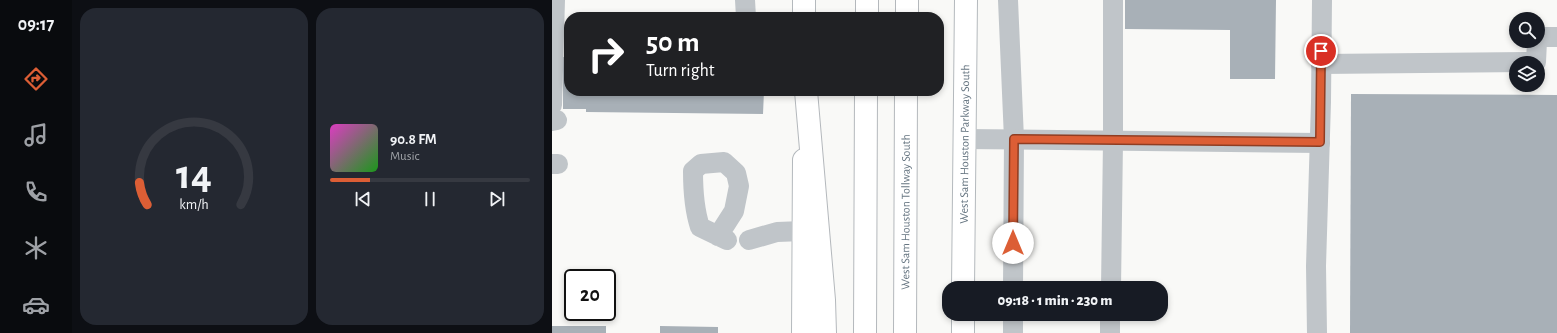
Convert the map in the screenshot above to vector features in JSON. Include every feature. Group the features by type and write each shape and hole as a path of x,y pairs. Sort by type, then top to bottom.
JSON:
{"main road":[{"path":"804,0 804,12"},
{"path":"866,12 867,0"},
{"path":"907,0 907,12"},
{"name":"West Sam Houston Parkway South","path":"963,281 966,0"},
{"path":"803,333 805,96"},
{"path":"805,96 824,300 825,333"},
{"path":"865,333 866,96"},
{"name":"West Sam Houston Tollway South","path":"905,333 906,96"},
{"path":"963,321 963,333"}],"lane":[{"path":"554,115 562,26 555,0"},
{"path":"745,0 746,12"},
{"path":"1008,0 1014,139 1013,281"},
{"path":"1111,281 1113,0"},
{"path":"1317,333 1316,266 1320,142 1322,0"},
{"path":"1545,37 1557,37"},
{"path":"1321,64 1536,62 1537,48"},
{"path":"964,139 1320,142"},
{"path":"749,240 777,232 803,231"},
{"path":"1013,321 1013,333"},
{"path":"1110,321 1110,333"}],"building":[{"path":"1125,0 1276,0 1275,79 1230,79 1230,30 1125,29"},
{"path":"563,57 564,96 764,96 763,114 586,112 586,109 563,109"},
{"path":"1351,94 1557,95 1557,333 1350,333"},
{"path":"552,326 606,326 606,333 552,333"},
{"path":"660,326 718,327 718,333 660,333"}],"route":[{"path":"1013,243 1014,139 1320,142 1321,51"}]}
